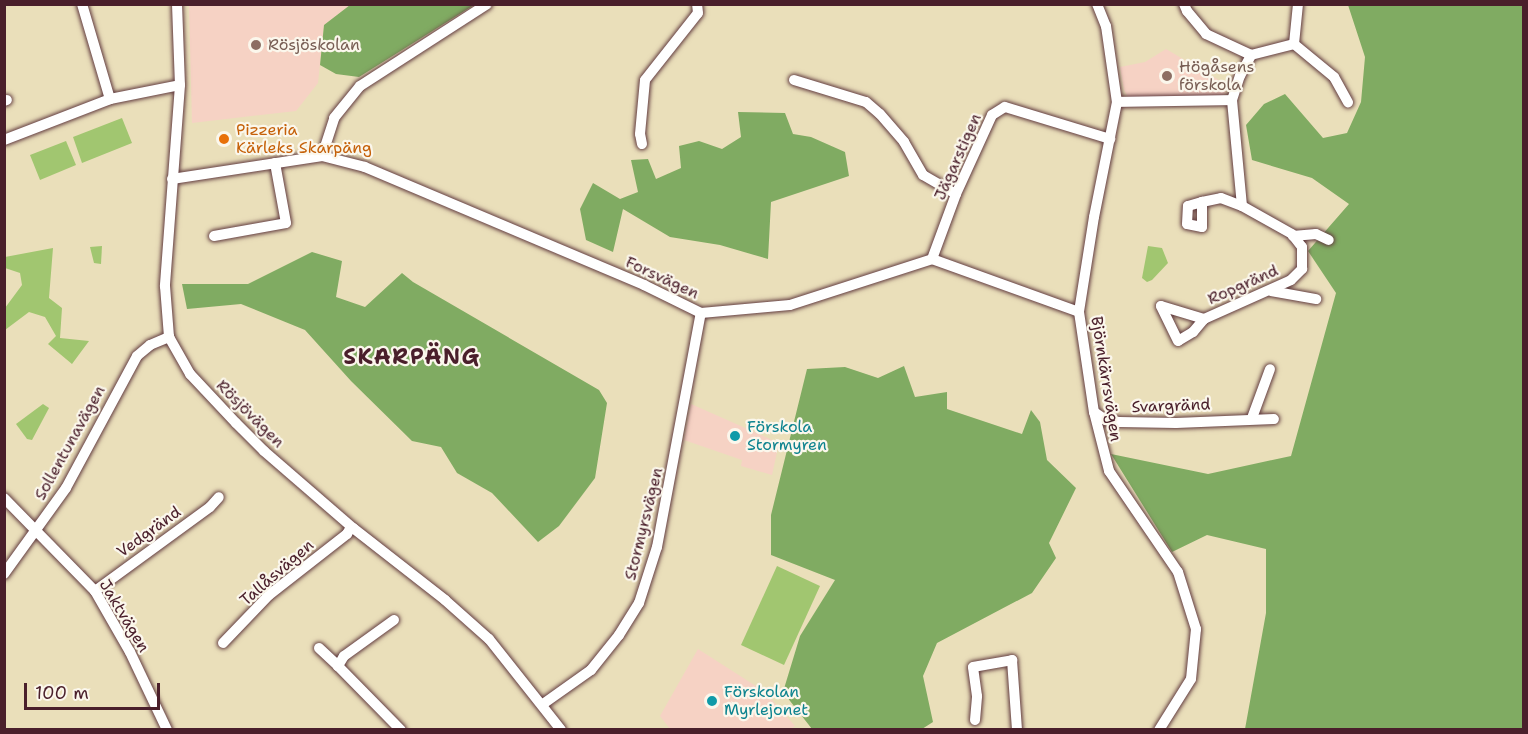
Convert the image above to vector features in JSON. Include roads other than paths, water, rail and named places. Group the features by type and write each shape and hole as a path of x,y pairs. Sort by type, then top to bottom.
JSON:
{"street":[{"path":"82,4 110,99"},
{"name":"Rösjövägen","path":"177,4 180,85 165,286 169,337 190,374 264,452 351,527 445,600 489,639 561,729"},
{"path":"322,156 334,118 360,86 487,4"},
{"path":"642,144 640,134 645,80 698,13 697,4"},
{"name":"Björnkärrsvägen","path":"1097,4 1106,26 1117,102 1094,217 1079,312 1094,412 1109,471 1178,573 1196,629 1191,679 1159,729"},
{"path":"1184,4 1187,12 1206,34 1251,55 1294,44"},
{"path":"1294,44 1298,4"},
{"path":"1294,44 1334,77 1348,102"},
{"path":"1242,206 1232,100 1239,76 1251,55"},
{"path":"794,80 866,102 880,114 904,142 923,175 956,194"},
{"path":"4,140 110,99 180,85"},
{"path":"1117,102 1232,100"},
{"name":"Jägarstigen","path":"932,260 956,194 992,115 1005,107 1110,139"},
{"name":"Forsvägen","path":"172,179 322,156 365,166 644,285 701,313 790,305 932,260"},
{"path":"214,236 286,223 275,163"},
{"path":"1202,202 1221,198 1242,206 1293,236 1316,234 1329,240"},
{"name":"Ropgränd","path":"1204,320 1271,291 1299,274 1302,247 1293,236"},
{"path":"932,260 1079,312"},
{"path":"1271,291 1316,299"},
{"name":"Stormyrsvägen","path":"543,704 591,670 619,635 639,603 661,529 701,313"},
{"name":"Sollentunavägen","path":"4,574 66,488 137,356 150,345 169,337"},
{"path":"1252,418 1270,369"},
{"name":"Svargränd","path":"1094,412 1106,420 1119,422 1176,423 1252,418 1274,419"},
{"name":"Vedgränd","path":"95,591 210,507 219,497"},
{"name":"Jaktvägen","path":"4,498 95,591 130,652 164,728"},
{"name":"Tallåsvägen","path":"223,643 269,595 346,534 351,527"},
{"path":"338,666 344,656 394,620"},
{"path":"319,648 400,729"},
{"path":"975,720 977,696 973,667 1012,660 1017,729"}],"place":[{"name":"Rösjöskolan","path":"256,45"},
{"name":"Högåsens förskola","path":"1167,76"},
{"name":"Pizzeria Kärleks Skarpäng","path":"224,139"},
{"name":"Förskola Stormyren","path":"735,436"},
{"name":"Förskolan Myrlejonet","path":"712,701"}],"district":[{"name":"SKARPÄNG","path":"412,357"}]}
